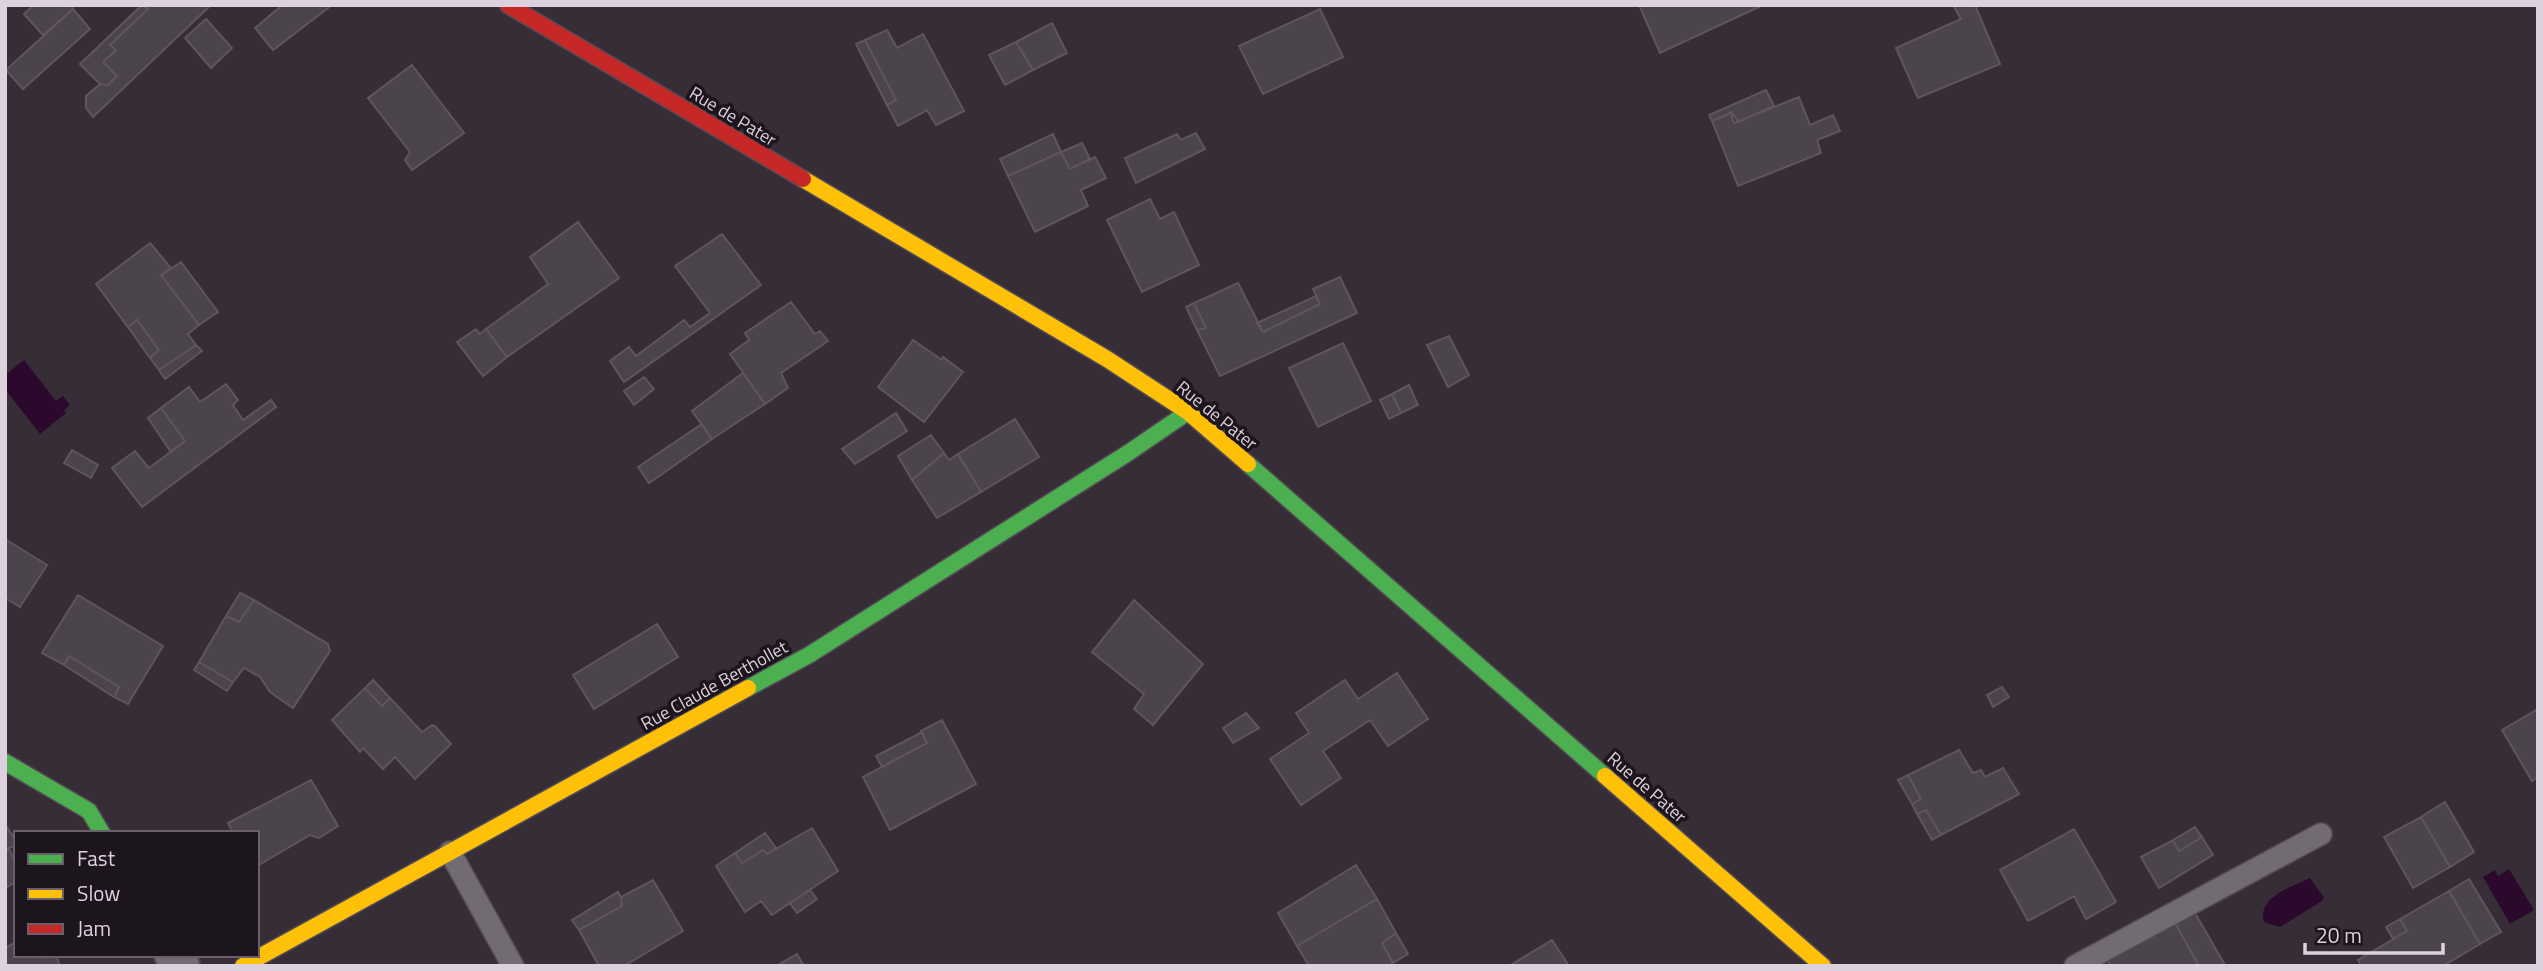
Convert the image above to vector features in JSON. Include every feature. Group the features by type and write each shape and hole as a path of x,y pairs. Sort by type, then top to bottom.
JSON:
{"street":[{"name":"Rue de Pater","path":"508,5 1107,359 1188,412 1823,966"},
{"name":"Rue Claude Berthollet","path":"243,966 809,655 1128,453 1188,412"},
{"path":"5,762 89,811 101,831"}],"lane":[{"path":"2075,966 2321,834"},
{"path":"450,852 513,966"}],"shaded area":[{"path":"24,360 56,401 63,396 70,405 64,410 66,413 40,434 5,389 5,375"},
{"path":"2509,869 2534,910 2510,924 2483,877 2495,870 2498,876"},
{"path":"2310,878 2324,898 2322,901 2280,927 2264,922 2263,913 2271,899"}],"building":[{"path":"34,5 70,5 73,9 43,35 24,14"},
{"path":"142,5 148,9 110,45 116,50 103,62 117,76 108,85 100,84 80,64"},
{"path":"145,5 211,5 93,117 86,108 86,96 100,84 108,85 117,76 103,62 116,50 110,45 148,9"},
{"path":"279,5 332,5 273,50 255,28 280,7"},
{"path":"1639,5 1763,5 1660,53"},
{"path":"1953,5 1975,5 2000,64 1918,98 1896,48 1961,19"},
{"path":"73,9 90,29 23,89 6,70"},
{"path":"1320,9 1343,57 1263,94 1239,46"},
{"path":"206,19 232,48 211,68 185,38"},
{"path":"1052,23 1067,53 1033,70 1016,42"},
{"path":"887,30 897,48 923,34 964,111 936,125 927,110 898,126 887,105 896,100 865,40"},
{"path":"865,40 896,100 887,105 856,44"},
{"path":"1016,42 1033,70 1005,85 989,55"},
{"path":"412,65 464,133 412,170 405,160 410,152 368,98"},
{"path":"1766,90 1774,106 1738,122 1732,112 1712,121 1709,115"},
{"path":"1799,97 1810,125 1833,115 1840,131 1817,140 1821,153 1738,186 1712,121 1731,113 1734,123"},
{"path":"1196,133 1205,149 1136,183 1125,158 1177,134 1181,140"},
{"path":"1053,134 1061,152 1008,176 1000,159"},
{"path":"1082,143 1090,159 1070,169 1061,152"},
{"path":"1061,152 1070,169 1095,157 1106,178 1081,190 1088,206 1035,232 1008,176"},
{"path":"1150,199 1160,219 1174,212 1199,265 1142,292 1107,220"},
{"path":"578,222 619,278 507,357 486,329 548,284 530,257"},
{"path":"722,234 761,285 624,382 610,361 629,347 636,356 684,320 690,327 710,313 675,266"},
{"path":"150,243 171,268 161,275 199,325 188,334 196,345 159,370 150,358 159,350 137,320 128,327 96,284"},
{"path":"181,262 218,312 199,325 161,275"},
{"path":"1340,277 1357,313 1220,376 1197,330 1206,328 1194,303 1238,283 1263,332 1320,304 1313,289"},
{"path":"1316,296 1320,304 1263,332 1257,323"},
{"path":"791,302 815,334 820,331 828,341 781,373 788,388 765,404 730,354 749,340 745,333"},
{"path":"1194,303 1206,328 1197,330 1186,307"},
{"path":"137,320 159,350 150,358 128,327"},
{"path":"476,329 480,334 486,329 507,357 483,376 457,342"},
{"path":"1449,336 1469,375 1448,387 1427,345"},
{"path":"913,340 963,372 924,422 878,387"},
{"path":"1343,343 1371,401 1318,427 1289,368"},
{"path":"196,345 202,351 165,379 159,370"},
{"path":"743,373 765,404 712,439 692,411"},
{"path":"644,377 654,389 634,405 624,391"},
{"path":"226,384 238,400 233,405 243,420 271,400 276,407 142,507 112,468 135,451 149,468 185,441 161,408 189,387 200,402"},
{"path":"1409,385 1418,405 1401,413 1392,394"},
{"path":"1392,394 1401,413 1389,419 1380,400"},
{"path":"161,408 185,441 171,452 148,418"},
{"path":"896,413 907,431 855,464 842,449"},
{"path":"1015,419 1039,457 981,492 958,454"},
{"path":"702,424 712,439 649,483 638,467"},
{"path":"931,435 944,453 912,480 898,456"},
{"path":"72,450 98,465 91,478 64,463"},
{"path":"944,453 949,460 958,454 981,492 937,518 912,480"},
{"path":"5,539 47,565 20,607 5,598"},
{"path":"240,593 254,600 239,622 226,616"},
{"path":"78,595 163,646 128,704 114,697 119,687 69,656 64,665 42,653"},
{"path":"254,600 328,644 330,651 293,708 270,692 260,677 244,668 233,682 199,662 226,616 239,622"},
{"path":"1134,600 1203,664 1153,725 1134,709 1144,694 1092,652"},
{"path":"657,624 678,657 594,709 573,675"},
{"path":"69,656 119,687 114,697 64,665"},
{"path":"199,662 233,682 227,691 194,670"},
{"path":"1397,673 1428,719 1388,746 1370,720 1323,751 1341,778 1301,805 1270,759 1309,733 1296,713 1345,680 1358,699"},
{"path":"373,680 390,698 382,706 365,688"},
{"path":"2002,687 2009,697 1993,707 1987,695"},
{"path":"365,688 382,706 390,698 422,732 432,725 435,726 451,744 415,779 395,757 383,769 363,748 360,752 332,720"},
{"path":"2538,709 2538,777 2532,781 2502,730"},
{"path":"1246,713 1259,728 1233,743 1223,728"},
{"path":"942,720 976,784 890,830 863,777 927,743 921,731"},
{"path":"922,732 927,743 882,767 876,756"},
{"path":"1959,750 1973,773 1981,770 1985,777 2003,768 2019,794 1941,835 1926,810 1917,814 1912,804 1921,799 1908,775"},
{"path":"1908,775 1921,799 1912,804 1898,780"},
{"path":"311,780 338,826 319,838 310,835 259,865 259,831 232,831 228,823"},
{"path":"2445,802 2474,852 2450,867 2421,817"},
{"path":"1926,810 1941,835 1932,840 1917,814"},
{"path":"2421,817 2450,867 2413,888 2384,837"},
{"path":"5,824 14,838 14,846 5,850"},
{"path":"2195,827 2202,837 2179,851 2173,840"},
{"path":"812,828 838,871 772,915 761,901 745,912 716,866 735,853 742,863 763,850 767,854"},
{"path":"2074,829 2116,902 2086,919 2074,896 2028,921 2000,870"},
{"path":"765,833 776,848 767,854 763,850 742,863 735,853"},
{"path":"2202,837 2213,855 2159,888 2141,857 2173,840 2179,851"},
{"path":"9,849 14,859 14,883 5,888 5,850"},
{"path":"1356,865 1377,899 1297,946 1278,913"},
{"path":"2469,879 2501,932 2480,944 2449,891"},
{"path":"653,880 683,931 624,966 599,966 579,930 622,906 621,897"},
{"path":"810,890 817,899 797,913 790,903"},
{"path":"2449,891 2480,944 2443,966 2361,966 2358,960 2407,931 2400,919"},
{"path":"618,892 622,906 579,930 572,920"},
{"path":"1377,899 1396,933 1382,943 1393,963 1389,966 1309,966 1297,946"},
{"path":"2195,913 2225,965 2199,966 2175,923"},
{"path":"2400,919 2407,931 2393,939 2386,927"},
{"path":"2175,923 2199,966 2110,966 2108,961"},
{"path":"1396,933 1408,954 1393,963 1382,943"},
{"path":"1552,940 1569,966 1509,966"},
{"path":"14,943 14,957 57,957 60,966 5,966 5,948"},
{"path":"797,954 804,966 776,966"}],"traffic: fast":[{"path":"748,688 809,655 1128,453 1188,412"},
{"path":"1248,464 1605,776"},
{"path":"5,762 89,811 101,831"}],"traffic: slow":[{"path":"803,179 1107,359 1188,412 1248,464"},
{"path":"243,966 748,688"},
{"path":"1605,776 1823,966"}],"traffic: jam":[{"path":"508,5 803,179"}]}
